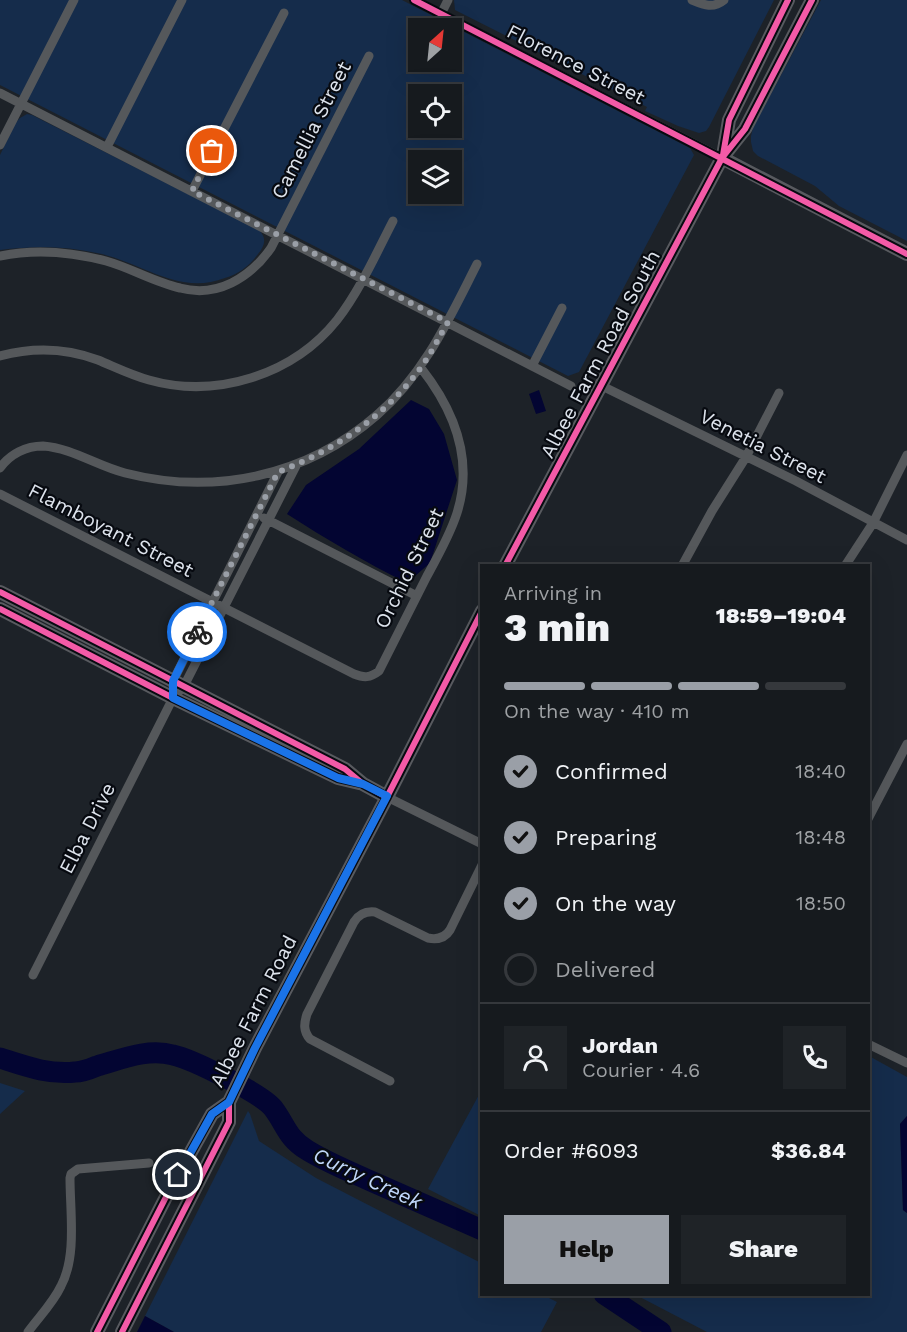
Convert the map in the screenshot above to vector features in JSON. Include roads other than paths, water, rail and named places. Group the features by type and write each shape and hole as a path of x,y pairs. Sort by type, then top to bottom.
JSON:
{"main road":[{"name":"Albee Farm Road South","path":"722,158 729,120 788,0"},
{"name":"Albee Farm Road South","path":"507,564 722,158 745,129 812,0"},
{"path":"722,158 907,254"},
{"path":"0,592 345,769 363,784"},
{"path":"0,609 173,698 338,778 363,784 387,796 480,615"},
{"name":"Albee Farm Road","path":"97,1332 167,1195 212,1114 229,1102 387,796"},
{"path":"122,1332 228,1122 229,1102"}],"street":[{"path":"0,145 74,0"},
{"path":"107,147 182,0"},
{"name":"Florence Street","path":"414,0 722,158"},
{"path":"441,14 448,0"},
{"path":"692,0 707,6 719,4 724,0"},
{"path":"192,191 284,13"},
{"name":"Camellia Street","path":"0,256 39,253 79,256 116,264 181,289 202,291 226,286 247,275 264,258 278,235 369,56"},
{"path":"0,93 571,386"},
{"path":"0,356 20,351 68,351 149,380 168,384 195,387 243,381 293,359 318,340 334,323 353,297 393,221"},
{"path":"0,468 10,457 19,452 42,446 62,449 112,470 158,480 217,482 278,472 297,464 369,422 398,394 421,368 448,322 477,264"},
{"path":"532,366 562,308"},
{"name":"Orchid Street","path":"368,677 379,671 452,526 460,499 463,472 460,442 450,412 436,386 421,368"},
{"name":"Venetia Street","path":"602,386 796,481 907,540"},
{"path":"683,564 712,511 746,457 779,393"},
{"path":"846,564 873,523 907,455"},
{"path":"179,683 224,608 297,464"},
{"path":"179,683 213,602 278,472"},
{"name":"Flamboyant Street","path":"0,494 354,674 368,677"},
{"path":"256,514 417,596"},
{"name":"Elba Drive","path":"33,975 179,683"},
{"path":"870,815 907,744"},
{"path":"387,796 480,843"},
{"path":"390,1081 310,1039 304,1027 307,1014 354,922 360,915 375,912 428,938 442,938 450,930 480,869"},
{"path":"870,1045 904,1062 907,1051"},
{"path":"28,1332 53,1299 68,1271 71,1252 69,1178 73,1171 149,1162"}],"waterway":[{"name":"Curry Creek","path":"0,1058 37,1069 65,1073 84,1071 145,1054 164,1053 182,1058 226,1078 266,1102 273,1108 295,1141 315,1155 480,1229"},
{"name":"Curry Creek","path":"607,1296 661,1332"}]}
